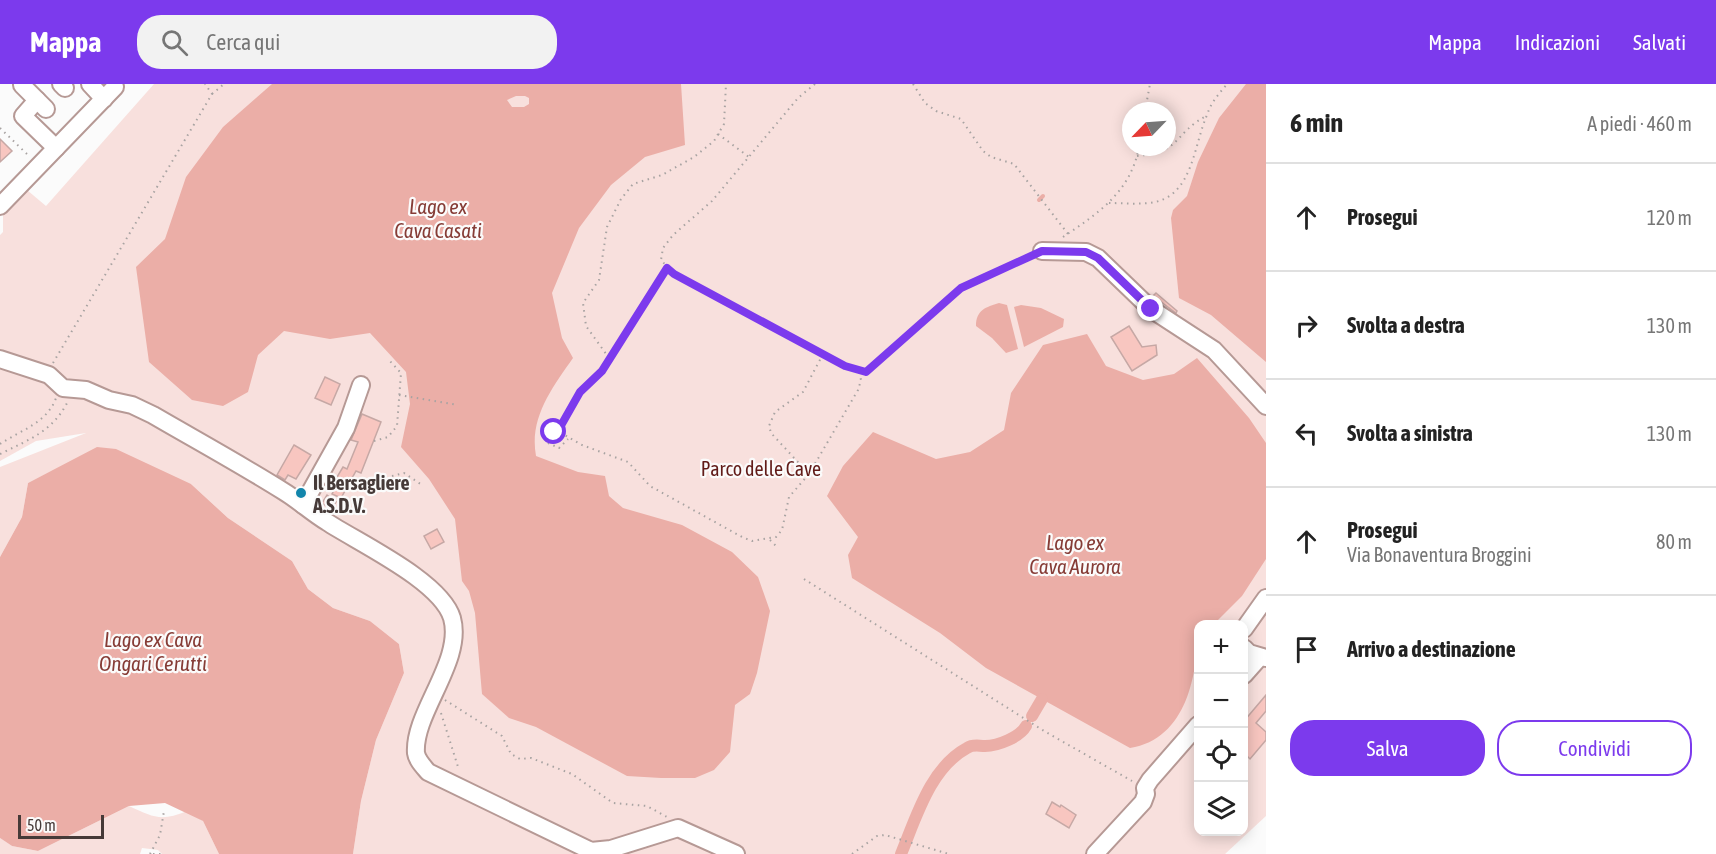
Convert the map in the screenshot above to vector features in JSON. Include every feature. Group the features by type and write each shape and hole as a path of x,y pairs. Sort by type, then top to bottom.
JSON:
{"street":[{"path":"0,206 110,93 90,84"},
{"path":"22,85 42,105 12,123 56,148"},
{"path":"1042,251 1086,252 1098,258 1151,309 1214,350 1266,406"},
{"path":"0,360 49,375 60,393 80,388 132,405 284,491 420,579 447,606 452,620 453,641 418,735 416,752 419,761 428,772 591,851 610,849 678,828 736,854"},
{"path":"303,505 346,428 361,385"},
{"path":"1248,623 1266,598"},
{"path":"1245,674 1263,658 1248,650"},
{"path":"1095,854 1144,801 1145,789 1196,728"}],"path":[{"path":"205,84 212,94"},
{"path":"49,375 55,357 212,94 224,84"},
{"path":"610,359 586,326 583,303 599,280 607,227 621,199 633,184 662,175 694,157 718,134 724,124 726,84"},
{"path":"815,84 798,98 712,201 665,245 661,260 674,274 823,354 866,372"},
{"path":"913,84 925,103 936,111 956,116 966,123 970,133 991,157 1014,164 1068,234"},
{"path":"1147,102 1150,84"},
{"path":"1109,203 1154,203 1180,188 1191,166 1206,116 1214,99 1227,84"},
{"path":"1176,141 1193,123 1206,116"},
{"path":"12,123 39,165"},
{"path":"718,134 749,157"},
{"path":"560,427 561,433 568,438 628,462 650,486 742,537 752,541 770,540 782,530 789,497 809,474 866,372 961,288 1042,251 1109,203 1128,182 1137,156"},
{"path":"568,438 559,448 546,442 546,434 550,431 556,432 580,392 602,371 667,268"},
{"path":"809,474 771,433 769,426 775,412 803,392 823,354"},
{"path":"374,441 388,437 397,426 401,374 388,359"},
{"path":"859,370 861,380"},
{"path":"0,444 42,419 52,408 60,393 67,402 59,418 40,434 0,454"},
{"path":"399,395 458,405"},
{"path":"392,476 404,473 422,485"},
{"path":"770,540 777,547"},
{"path":"804,579 1044,730 1145,789"},
{"path":"435,693 460,772"},
{"path":"435,693 502,736 511,754 520,759 531,758 572,774 613,804 647,806 665,815 678,828"},
{"path":"164,811 160,835 152,854 165,854"},
{"path":"852,854 885,835 949,854"}],"green space":[{"name":"Parco delle Cave","path":"154,84 1266,84 1266,816 1248,833 1248,620 1194,620 1194,836 1244,836 1225,854 353,854 361,801 376,740 404,673 399,644 370,621 333,608 308,589 292,561 228,518 191,484 52,471 28,483 22,517 0,557 0,467 86,433 36,441 0,461 0,235 3,232 3,215 27,190 46,206"},
{"path":"129,806 157,817 187,811 203,821 219,854 162,854 158,850 142,848 140,854 0,854 0,838 12,846 38,851"}],"water":[{"name":"Lago ex Cava Casati","path":"272,84 681,84 685,145 645,157 611,185 579,228 552,293 562,338 573,358 544,404 539,416 535,442 536,456 578,472 605,476 609,496 623,508 682,525 732,552 758,577 770,611 757,673 750,694 735,705 730,752 714,770 695,778 627,776 536,727 509,718 482,694 475,613 469,591 462,581 455,519 429,479 401,447 410,404 406,372 370,333 330,339 284,331 258,355 248,392 223,406 192,400 149,362 136,267 165,239 186,177 223,127","holes":["516,96 529,98 529,104 524,107 512,107 507,100"]},
{"path":"1246,84 1266,84 1266,362 1211,315 1179,298 1171,218 1173,210 1187,196 1198,162 1219,118"},
{"path":"999,303 1007,305 1018,349 1006,353 976,326 980,313"},
{"path":"1021,305 1041,308 1064,319 1063,327 1024,347 1014,307"},
{"name":"Lago ex Cava Aurora","path":"1087,334 1106,366 1143,380 1174,374 1197,358 1249,418 1266,443 1266,559 1242,596 1218,620 1194,620 1192,683 1177,718 1165,732 1149,742 1130,748 986,668 940,633 852,578 848,555 858,537 827,496 843,466 873,432 936,459 970,452 1004,430 1011,393 1043,345"},
{"name":"Lago ex Cava Ongari Cerutti","path":"97,447 116,449 191,484 228,518 292,561 308,589 333,608 370,621 399,644 404,673 376,740 361,801 353,854 219,854 203,821 165,803 129,806 38,851 12,846 0,838 0,557 22,517 28,483"}],"building":[{"path":"0,139 12,151 0,162"},
{"path":"1156,293 1177,311 1176,313 1153,296"},
{"path":"1129,326 1142,347 1156,345 1157,355 1132,371 1111,337"},
{"path":"325,377 340,384 331,405 315,398"},
{"path":"362,414 381,422 361,473 356,471 341,498 332,494 340,479 337,477 343,467 347,469 358,442 351,440"},
{"path":"294,445 311,455 296,479 288,475 285,480 277,475"},
{"path":"327,495 336,502 331,509 322,503"},
{"path":"437,529 444,542 431,549 424,536"},
{"path":"1266,695 1266,711 1256,723 1266,732 1266,740 1250,759 1248,757 1248,716"},
{"path":"1052,802 1076,815 1069,828 1046,814"}],"waterway":[{"path":"1039,200 1043,196"},
{"path":"1032,716 1042,699"},
{"path":"901,854 926,795 943,768 969,747 1002,743 1019,734 1026,726"}],"place":[{"name":"Il Bersagliere A.S.D.V.","path":"301,493"}],"route":[{"path":"554,432 559,429 580,392 602,371 667,268 674,274 845,366 866,372 961,288 1042,251 1086,252 1098,258 1151,309"}]}
